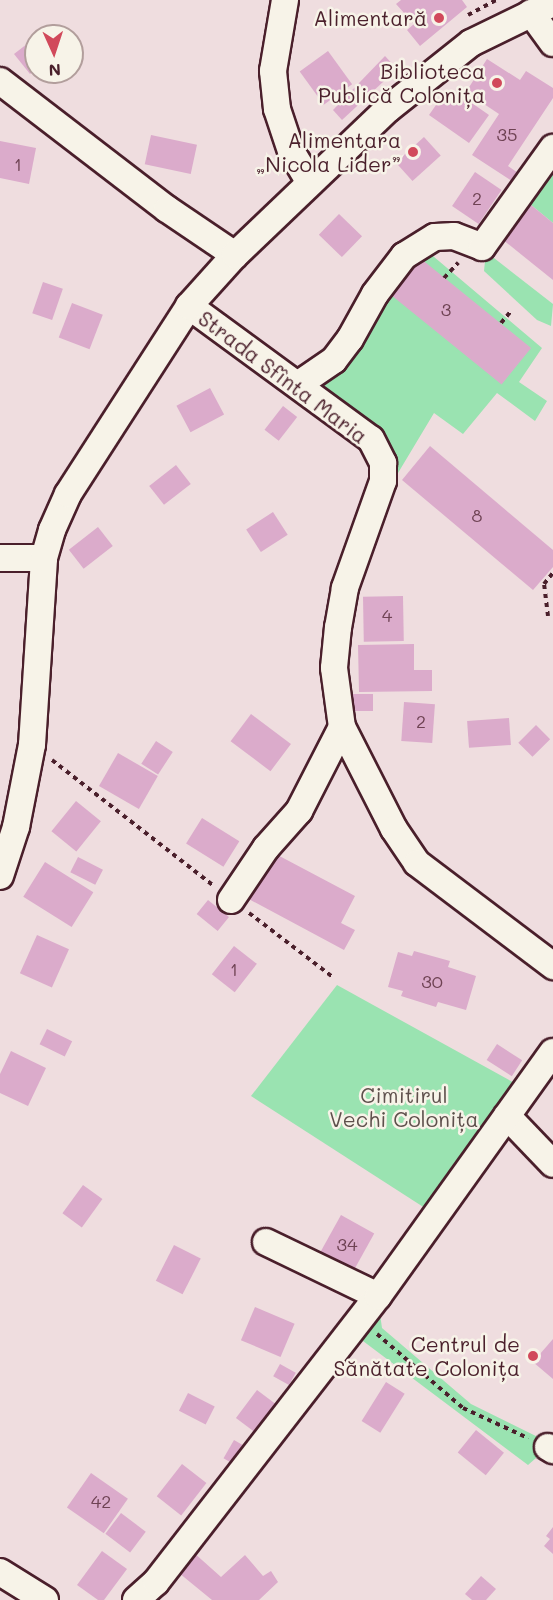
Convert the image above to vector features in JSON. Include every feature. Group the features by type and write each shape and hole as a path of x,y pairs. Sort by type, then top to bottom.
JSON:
{"street":[{"path":"285,0 273,71 277,109 291,151 310,183"},
{"path":"0,876 16,827 32,745 44,558 52,530 68,494 189,306 235,255 388,109 471,43 542,8 553,43"},
{"path":"0,81 167,209 235,255"},
{"path":"299,384 334,360 350,339 375,294 404,256 435,237 454,236 482,247 553,148"},
{"name":"Strada Sfînta Maria","path":"189,306 299,384 371,440 383,462 383,481 345,588 338,627 334,668 342,727 394,829 417,863 553,966"},
{"path":"0,558 44,558"},
{"path":"231,900 266,848 299,811 342,727"},
{"path":"136,1600 156,1582 378,1296 553,1052"},
{"path":"507,1116 553,1164"},
{"path":"266,1242 378,1296"},
{"path":"0,1572 45,1600"}],"path":[{"path":"444,278 459,261"},
{"path":"501,323 511,311"},
{"path":"548,616 544,584 553,573"},
{"path":"32,745 334,978"},
{"path":"360,1319 463,1408 550,1448"}],"green space":[{"path":"549,169 553,173 553,223 525,200"},
{"path":"427,251 542,348 519,382 547,401 535,421 497,393 463,434 434,413 395,478 375,428 320,386 355,354 387,291"},
{"path":"494,258 553,304 551,326 537,320 484,271 485,261"},
{"name":"Cimitirul Vechi Colonița","path":"337,985 518,1085 428,1210 251,1096"},
{"path":"380,1314 382,1328 471,1404 552,1444 528,1465 359,1338"}],"building":[{"path":"401,0 462,0 467,7 420,46 407,30 414,24 396,4"},
{"path":"24,46 24,66 14,54"},
{"path":"328,51 352,84 324,105 300,72"},
{"path":"385,56 397,69 342,120 333,110"},
{"path":"487,59 520,80 526,71 553,88 553,98 508,166 521,175 515,183 472,155 499,114 466,92"},
{"path":"456,92 489,115 469,143 429,115 443,95 450,101"},
{"path":"151,135 197,145 191,174 145,164"},
{"path":"424,137 441,156 412,181 396,162"},
{"path":"0,141 36,148 29,184 0,178"},
{"path":"475,172 502,190 479,224 452,206"},
{"path":"525,200 553,223 553,280 497,235"},
{"path":"339,214 362,236 342,257 319,235"},
{"path":"420,258 531,348 502,385 390,295"},
{"path":"43,282 63,289 52,320 32,313"},
{"path":"72,303 103,315 90,349 59,338"},
{"path":"210,388 224,414 191,432 176,406"},
{"path":"283,406 297,417 279,441 265,430"},
{"path":"430,446 553,550 553,567 533,590 402,480"},
{"path":"176,465 191,484 164,505 149,486"},
{"path":"273,512 288,535 261,552 246,529"},
{"path":"98,527 113,546 84,569 69,550"},
{"path":"403,596 404,641 364,642 363,597"},
{"path":"414,644 414,670 432,670 432,691 359,692 358,645"},
{"path":"351,694 373,694 373,711 351,711"},
{"path":"404,702 435,704 432,743 401,741"},
{"path":"251,714 291,744 270,771 231,741"},
{"path":"509,718 511,745 469,748 467,721"},
{"path":"536,725 550,739 532,757 518,743"},
{"path":"156,741 173,752 158,775 141,764"},
{"path":"118,753 158,776 139,809 99,786"},
{"path":"76,801 101,821 76,851 51,831"},
{"path":"202,818 239,841 223,867 186,843"},
{"path":"270,851 355,896 341,923 355,930 344,950 245,897"},
{"path":"78,857 103,870 95,885 70,872"},
{"path":"45,862 93,892 72,927 23,897"},
{"path":"208,900 229,917 218,931 197,914"},
{"path":"37,935 69,949 52,988 20,973"},
{"path":"234,946 257,964 235,992 212,974"},
{"path":"414,951 450,961 448,967 476,976 466,1010 438,1002 436,1007 401,996 403,991 388,987 398,952 412,956"},
{"path":"47,1029 72,1041 65,1057 40,1044"},
{"path":"497,1044 522,1060 512,1076 487,1060"},
{"path":"11,1051 46,1068 28,1106 0,1093 0,1074"},
{"path":"83,1185 102,1199 82,1227 62,1213"},
{"path":"341,1215 374,1233 350,1278 316,1260"},
{"path":"174,1245 201,1259 183,1294 156,1281"},
{"path":"255,1307 295,1324 281,1357 241,1340"},
{"path":"553,1339 553,1379 533,1362"},
{"path":"280,1364 296,1373 289,1385 273,1376"},
{"path":"386,1382 405,1394 380,1433 362,1421"},
{"path":"257,1390 277,1405 256,1433 236,1418"},
{"path":"188,1393 215,1407 206,1424 179,1411"},
{"path":"476,1430 504,1453 486,1475 458,1453"},
{"path":"234,1440 246,1447 236,1465 224,1458"},
{"path":"182,1464 206,1483 181,1515 157,1496"},
{"path":"91,1473 128,1499 104,1533 67,1507"},
{"path":"121,1513 146,1532 130,1552 105,1534"},
{"path":"553,1527 553,1554 544,1546 550,1539 546,1536"},
{"path":"102,1551 127,1569 104,1600 98,1600 77,1585"},
{"path":"193,1552 221,1577 245,1555 263,1576 271,1571 278,1582 259,1600 212,1600 179,1573"},
{"path":"481,1576 496,1589 486,1600 472,1600 465,1594"}],"place":[{"name":"Alimentară","path":"439,18"},
{"name":"Biblioteca Publică Colonița","path":"497,83"},
{"name":"Alimentara „Nicola Lider”","path":"413,152"},
{"name":"Centrul de Sănătate Colonița","path":"533,1356"}]}
